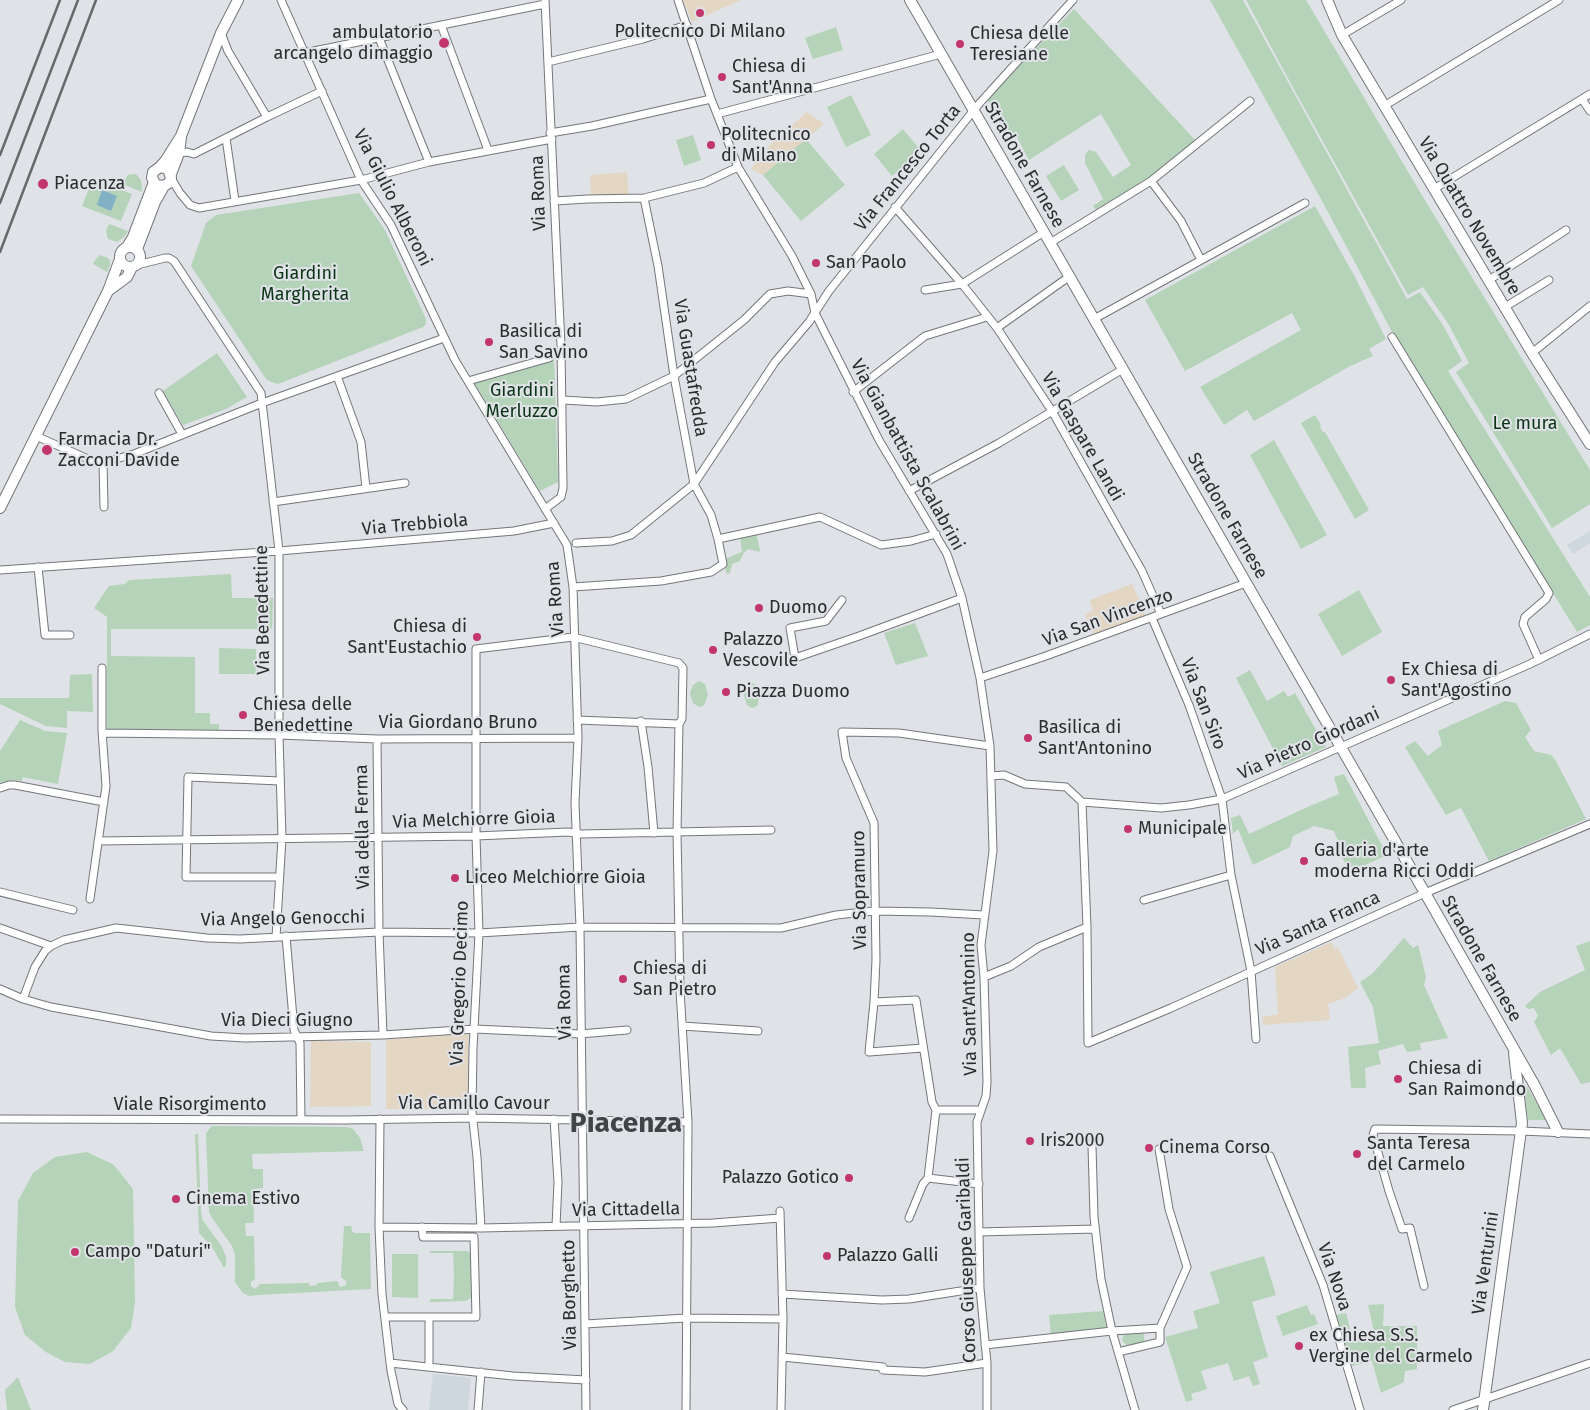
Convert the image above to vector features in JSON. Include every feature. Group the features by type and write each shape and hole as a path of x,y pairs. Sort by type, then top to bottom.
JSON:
{"street":[{"name":"Via Giulio Alberoni","path":"280,0 361,180 391,225 444,338 468,381 545,509"},
{"name":"Via Gianbattista Scalabrini","path":"678,0 711,100 738,167 792,256 811,294 815,313 853,392 909,492 947,554 962,598 980,678 990,746 991,776"},
{"name":"Via Francesco Torta","path":"576,543 612,541 632,536 694,484 775,362 815,313 829,291 974,110 1073,0"},
{"name":"Via Quattro Novembre","path":"1327,0 1342,35 1384,106 1532,353 1590,444"},
{"path":"1342,35 1401,0"},
{"path":"1384,106 1559,0"},
{"path":"181,136 179,153 169,183 159,184 152,178 153,172 166,160 181,136 221,33 238,1"},
{"name":"Stradone Farnese","path":"914,1 941,54 1535,1086 1558,1132"},
{"path":"304,53 545,2"},
{"name":"Via Roma","path":"545,2 563,400 564,488 561,496 545,509 567,545 573,587 578,738 575,803 580,927 580,1034 583,1120"},
{"path":"441,25 488,150"},
{"path":"548,62 643,39 687,25"},
{"path":"221,33 228,51 267,117"},
{"path":"379,38 430,162"},
{"path":"717,114 941,54"},
{"path":"179,153 188,152 194,154 322,91"},
{"path":"1434,189 1590,94"},
{"path":"1582,99 1590,111"},
{"path":"160,167 168,169 180,193 194,207 198,208 361,180 430,162 711,100"},
{"path":"1050,243 1151,181 1250,101"},
{"path":"226,138 234,201"},
{"path":"554,201 644,198 704,183 738,167"},
{"path":"1151,181 1181,221 1201,260"},
{"path":"132,248 159,184"},
{"name":"Via Guastafredda","path":"573,587 661,581 711,572 723,564 711,515 694,484 674,376 658,266 644,198"},
{"path":"1094,319 1305,203"},
{"name":"Via Gaspare Landi","path":"895,207 962,284 997,328 1052,411 1142,571 1161,614"},
{"path":"1489,280 1566,230"},
{"path":"924,290 962,284 1044,232"},
{"path":"0,508 108,291 118,256 122,250 132,248"},
{"path":"108,291 127,277 141,257 132,248"},
{"path":"118,256 123,265 134,266"},
{"name":"Via Benedettine","path":"134,266 165,258 174,261 260,393 278,552 279,735 282,838 276,937"},
{"path":"997,328 1070,276"},
{"path":"1505,307 1549,280"},
{"path":"563,400 597,402 626,399 674,376 744,320 770,294 788,291 811,294"},
{"path":"1532,353 1590,306"},
{"path":"853,392 925,336 987,317"},
{"path":"1392,337 1550,593 1546,599 1525,617 1522,624 1539,660"},
{"path":"36,436 95,462 103,462 134,454 262,403 444,338"},
{"path":"468,381 549,358"},
{"path":"909,492 999,443 1123,369"},
{"path":"337,376 361,442 366,488"},
{"path":"159,393 182,434"},
{"path":"103,462 104,507"},
{"path":"273,502 405,484"},
{"path":"718,539 820,517 881,545 936,534"},
{"name":"Via Trebbiola","path":"0,570 278,552 514,531 554,523"},
{"path":"38,567 45,635 70,635"},
{"name":"Via San Vincenzo","path":"980,678 1246,583"},
{"path":"842,600 826,621 790,628 795,658 962,598"},
{"name":"Via San Siro","path":"1152,618 1189,705 1222,799 1231,875 1251,971 1256,1039"},
{"name":"Via Pietro Giordani","path":"1082,802 1161,808 1222,799 1539,660 1590,634"},
{"path":"574,637 679,664 683,668 682,719 679,724 677,833 678,928 688,1122 686,1410"},
{"name":"Via Gregorio Decimo","path":"481,1228 477,1157 472,1118 473,1049 479,933 476,836 476,649 574,637"},
{"path":"90,898 106,786 102,733 102,668"},
{"path":"577,720 641,721 679,724"},
{"path":"641,721 648,767 654,833"},
{"name":"Via Sopramuro","path":"923,1048 869,1052 876,960 874,824 846,758 842,732 900,733 990,746"},
{"name":"Via Giordano Bruno","path":"102,733 279,735 377,739 578,738"},
{"name":"Via della Ferma","path":"377,739 379,932 383,1035"},
{"path":"984,977 1011,966 1039,947 1088,927 1082,802 1066,787 1025,784 1004,775 991,776"},
{"path":"279,877 186,877 188,776 280,781"},
{"name":"Via Sant'Antonino","path":"980,1110 986,1096 987,1082 984,977 981,945 993,851 991,776"},
{"path":"0,788 15,785 104,802"},
{"name":"Via Santa Franca","path":"1088,927 1088,1043 1171,1008 1425,893 1590,824"},
{"name":"Via Melchiorre Gioia","path":"98,840 379,838 568,832 576,834 771,830"},
{"path":"1144,900 1231,875"},
{"path":"0,892 73,910"},
{"name":"Via Angelo Genocchi","path":"51,946 64,940 116,928 207,938 240,939 379,932 479,933 580,927 782,928 836,915 874,911 984,915"},
{"path":"0,928 51,946"},
{"path":"286,936 294,1030 300,1043 302,1120"},
{"path":"24,999 35,967 45,951 51,946"},
{"name":"Via Dieci Giugno","path":"0,989 24,999 82,1014 211,1036 245,1038 383,1035 475,1029 580,1034 627,1030"},
{"path":"874,1002 916,1000 932,1102 936,1110 928,1178 922,1184 909,1218"},
{"path":"682,1026 758,1031"},
{"name":"Stradone Farnese","path":"1514,1050 1522,1123 1521,1130"},
{"path":"1518,1084 1523,1079 1535,1086"},
{"path":"936,1110 980,1110"},
{"name":"Corso Giuseppe Garibaldi","path":"980,1110 977,1122 980,1288 987,1363 987,1410"},
{"name":"Via Camillo Cavour","path":"380,1119 472,1118 688,1122"},
{"name":"Viale Risorgimento","path":"0,1119 380,1119"},
{"path":"380,1119 379,1227 385,1317 390,1363 398,1404 403,1410"},
{"path":"554,1119 558,1182 556,1226"},
{"name":"Via Borghetto","path":"583,1120 586,1410"},
{"path":"1424,1286 1410,1228 1402,1229 1389,1191 1373,1135 1375,1129 1521,1130 1590,1134"},
{"name":"Via Venturini","path":"1483,1405 1521,1130"},
{"path":"1092,1146 1095,1229 1101,1279 1112,1331 1136,1410"},
{"path":"1118,1352 1160,1342 1160,1328 1188,1267 1169,1209 1159,1149"},
{"name":"Via Nova","path":"1270,1156 1322,1285 1360,1410"},
{"path":"928,1178 978,1184"},
{"name":"Via Cittadella","path":"379,1227 481,1228 687,1223 780,1215 782,1294"},
{"path":"385,1317 476,1317 474,1237 423,1236 422,1227"},
{"path":"979,1232 1095,1229"},
{"path":"781,1410 782,1294 882,1300 909,1299 980,1288"},
{"path":"429,1317 429,1367"},
{"path":"585,1324 686,1318 783,1319"},
{"path":"985,1345 1112,1331 1160,1328"},
{"path":"782,1357 925,1372 987,1363"},
{"path":"390,1363 513,1376 586,1380"},
{"path":"1453,1410 1483,1405 1590,1363"},
{"path":"478,1410 481,1372"}],"shaded area":[{"name":"Politecnico Di Milano","path":"683,0 741,0 692,22"},
{"path":"807,112 824,124 763,175 751,169 769,146"},
{"path":"627,172 629,197 591,199 590,175"},
{"path":"1590,531 1590,543 1573,554 1567,545"},
{"path":"1132,584 1146,616 1094,635 1085,615 1093,611 1090,600"},
{"path":"1332,942 1334,949 1338,948 1358,988 1345,998 1328,1004 1330,1020 1263,1025 1262,1017 1278,1014 1275,967"},
{"path":"468,1032 469,1109 386,1109 386,1037"},
{"path":"311,1041 371,1042 371,1106 310,1107"},
{"path":"433,1374 471,1378 468,1410 429,1410"}],"green space":[{"path":"1210,0 1243,0 1407,299 1420,292 1443,325 1462,361 1448,371 1590,597 1590,625 1577,632 1482,478 1415,375 1321,199"},
{"name":"Le mura","path":"1246,0 1306,0 1426,202 1590,470 1590,504 1552,528 1456,372 1469,363 1449,325 1423,287 1408,295"},
{"path":"1074,9 1196,141 1149,179 1096,210 1093,206 1103,199 1085,163 1085,155 1089,150 1096,152 1113,177 1131,165 1101,114 1029,160 1016,135 1010,138 987,99"},
{"path":"836,27 843,50 813,59 805,38"},
{"path":"851,95 871,135 846,147 827,107"},
{"path":"903,129 921,151 892,176 874,154"},
{"path":"693,135 701,160 684,166 676,140"},
{"path":"806,139 845,185 801,221 763,175"},
{"path":"1064,165 1079,190 1061,201 1046,176"},
{"path":"136,174 141,180 142,192 123,184 128,175"},
{"path":"93,179 132,194 121,221 82,206"},
{"name":"Giardini Margherita","path":"359,193 385,230 426,319 426,324 423,327 278,384 271,382 266,379 191,266 206,223 216,215"},
{"path":"1315,206 1355,277 1386,339 1369,349 1373,356 1350,366 1254,421 1247,410 1224,425 1200,387 1301,330 1292,313 1185,371 1145,300"},
{"path":"109,224 128,231 117,242 108,239 106,231"},
{"path":"100,255 108,258 110,261 107,272 93,264"},
{"path":"217,353 247,397 226,409 183,425 163,391"},
{"name":"Giardini Merluzzo","path":"554,358 558,482 540,491 473,381"},
{"path":"1315,415 1321,425 1320,427 1325,432 1369,510 1355,519 1301,423"},
{"path":"1274,440 1327,535 1301,549 1250,455"},
{"path":"757,532 759,552 748,549 740,561 732,564 730,573 727,574 724,565 727,558 742,552 740,536"},
{"path":"231,574 232,598 273,598 272,629 111,629 111,656 195,657 195,713 210,713 210,724 219,724 219,730 107,729 107,617 94,608 109,586 125,584 129,580"},
{"path":"1359,590 1382,632 1342,656 1318,614"},
{"path":"915,623 928,656 896,665 884,633"},
{"path":"219,648 256,649 256,674 219,674"},
{"path":"1250,670 1267,701 1284,691 1288,697 1295,693 1326,747 1282,766 1236,678"},
{"path":"92,674 93,712 67,711 67,728 46,726 0,704 0,698 69,698 70,675"},
{"path":"699,681 705,684 708,695 704,705 699,707 693,703 690,693 693,685"},
{"path":"752,683 758,686 760,696 757,706 752,708 747,705 744,696 746,687"},
{"path":"1505,701 1516,703 1531,730 1525,737 1534,751 1551,755 1556,761 1586,819 1489,861 1461,808 1446,815 1405,747 1415,741 1428,756 1442,745 1438,731"},
{"path":"20,720 45,731 67,733 58,784 23,777 22,781 13,780 0,783 0,751"},
{"path":"1344,774 1387,855 1350,872 1342,857 1342,851 1334,831 1314,826 1293,836 1290,847 1253,865 1238,829 1233,834 1231,818 1240,815 1249,834 1339,794 1334,777"},
{"path":"1404,938 1413,948 1418,945 1426,977 1424,985 1448,1038 1420,1043 1421,1050 1407,1052 1403,1044 1378,1051 1381,1064 1365,1068 1366,1088 1351,1088 1348,1047 1379,1043 1373,1007 1360,982 1372,974"},
{"path":"1590,941 1590,1082 1581,1084 1560,1048 1551,1055 1534,1022 1538,1016 1534,1008 1528,1009 1525,1006 1540,992 1585,970 1576,946"},
{"path":"1524,1086 1527,1086 1546,1120 1528,1120"},
{"path":"212,1126 347,1127 353,1129 360,1138 364,1151 252,1154 253,1169 263,1169 263,1188 253,1189 254,1223 245,1223 246,1236 254,1236 255,1279 251,1282 251,1286 255,1289 260,1284 309,1283 310,1286 337,1281 340,1287 345,1286 347,1282 341,1277 344,1226 351,1226 354,1233 370,1233 371,1289 249,1296 243,1293 235,1282 235,1255 232,1246 209,1212 206,1133"},
{"path":"195,1134 198,1134 202,1219 222,1247 226,1257 224,1268 212,1247 199,1233"},
{"name":"Campo \"Daturi\"","path":"87,1152 114,1165 133,1189 135,1302 131,1328 113,1351 90,1364 65,1362 46,1352 25,1335 15,1307 18,1201 33,1173 55,1157"},
{"path":"430,1251 467,1251 471,1253 472,1297 466,1301 430,1302 430,1299 453,1299 454,1276 453,1253 430,1253"},
{"path":"392,1254 418,1254 418,1298 392,1297"},
{"path":"1264,1256 1276,1295 1252,1302 1268,1357 1253,1362 1260,1384 1253,1386 1249,1376 1234,1381 1228,1363 1201,1371 1207,1389 1191,1394 1193,1400 1186,1402 1165,1337 1198,1328 1193,1311 1220,1303 1210,1272"},
{"path":"1384,1304 1383,1326 1417,1326 1417,1369 1405,1371 1404,1382 1381,1393 1372,1361 1352,1366 1336,1315 1346,1313 1353,1340 1375,1336 1368,1305"},
{"path":"1307,1305 1311,1315 1314,1314 1318,1324 1283,1336 1276,1316"},
{"path":"1103,1311 1107,1330 1051,1335 1049,1315"},
{"path":"1143,1330 1145,1344 1127,1346 1122,1340 1124,1332"},
{"path":"18,1377 31,1410 7,1410 5,1390"}],"water":[{"path":"102,190 117,196 111,211 97,205"}],"railway":[{"path":"0,155 60,0"},
{"path":"0,203 78,0"},
{"path":"0,252 96,0"}],"place":[{"name":"Politecnico Di Milano","path":"700,13"},
{"name":"ambulatorio arcangelo dimaggio","path":"444,43"},
{"name":"Chiesa delle Teresiane","path":"960,44"},
{"name":"Chiesa di Sant'Anna","path":"722,77"},
{"name":"Politecnico di Milano","path":"711,145"},
{"name":"Piacenza","path":"43,184"},
{"name":"San Paolo","path":"816,263"},
{"name":"Basilica di San Savino","path":"489,342"},
{"name":"Farmacia Dr. Zacconi Davide","path":"47,450"},
{"name":"Duomo","path":"759,608"},
{"name":"Chiesa di Sant'Eustachio","path":"477,637"},
{"name":"Palazzo Vescovile","path":"713,650"},
{"name":"Ex Chiesa di Sant'Agostino","path":"1391,680"},
{"name":"Piazza Duomo","path":"726,692"},
{"name":"Chiesa delle Benedettine","path":"243,715"},
{"name":"Basilica di Sant'Antonino","path":"1028,738"},
{"name":"Municipale","path":"1128,829"},
{"name":"Galleria d'arte moderna Ricci Oddi","path":"1304,861"},
{"name":"Liceo Melchiorre Gioia","path":"455,878"},
{"name":"Chiesa di San Pietro","path":"623,979"},
{"name":"Chiesa di San Raimondo","path":"1398,1079"},
{"name":"Iris2000","path":"1030,1141"},
{"name":"Cinema Corso","path":"1149,1148"},
{"name":"Santa Teresa del Carmelo","path":"1357,1154"},
{"name":"Palazzo Gotico","path":"849,1178"},
{"name":"Cinema Estivo","path":"176,1199"},
{"name":"Campo \"Daturi\"","path":"75,1252"},
{"name":"Palazzo Galli","path":"827,1256"},
{"name":"ex Chiesa S.S. Vergine del Carmelo","path":"1299,1346"}],"district":[{"name":"Piacenza","path":"626,1124"}]}
